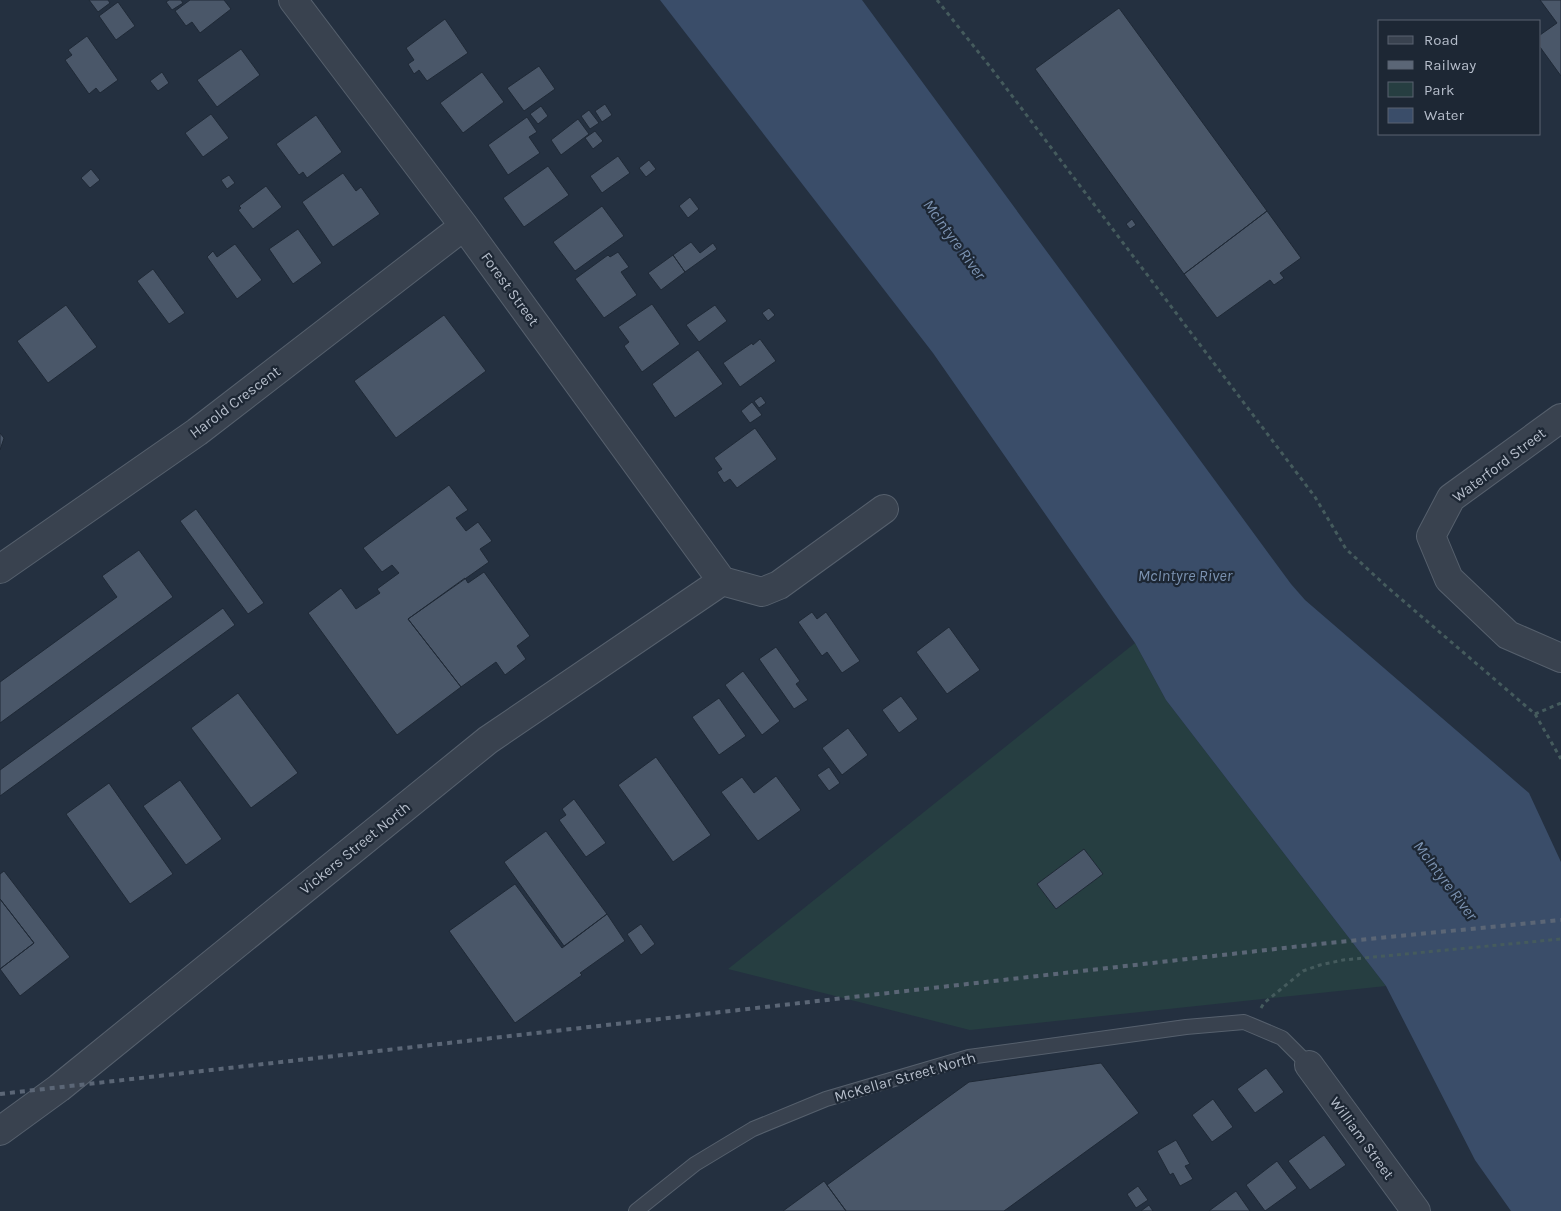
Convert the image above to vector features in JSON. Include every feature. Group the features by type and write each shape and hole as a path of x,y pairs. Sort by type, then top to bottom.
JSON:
{"street":[{"name":"Forest Street","path":"293,0 464,226 722,581"},
{"name":"Harold Crescent","path":"0,569 197,432 464,226"},
{"name":"Waterford Street","path":"1561,418 1451,498 1431,536 1449,579 1508,635 1561,658"},
{"path":"722,581 762,592 779,585 884,509"},
{"name":"Vickers Street North","path":"0,1131 59,1088 488,740 722,581"},
{"name":"William Street","path":"1309,1065 1406,1208"}],"lane":[{"name":"McKellar Street North","path":"636,1211 695,1164 753,1129 826,1098 969,1057 1186,1027 1244,1022 1282,1038 1309,1065"}],"path":[{"path":"937,0 991,68 1309,489 1346,548 1386,586 1535,714 1561,759"},
{"path":"1535,714 1561,703"},
{"path":"1252,1026 1264,1003 1303,971 1343,960 1561,939"}],"green space":[{"path":"1135,643 1166,700 1386,986 970,1030 728,969"}],"water":[{"name":"McIntyre River","path":"660,0 862,0 1291,584 1305,600 1529,793 1561,862 1561,1211 1511,1211 1475,1160 1386,986 1166,700 1135,643 933,353"}],"building":[{"path":"89,0 108,0 110,3 98,12"},
{"path":"169,0 181,0 183,3 172,10 166,2"},
{"path":"190,0 224,0 231,9 200,33 192,22 186,26 175,11"},
{"path":"1540,0 1561,0 1561,76 1541,48 1541,34 1557,23"},
{"path":"118,2 135,26 116,40 99,16"},
{"path":"1119,8 1267,211 1184,274 1035,69"},
{"path":"445,19 468,53 427,81 419,70 414,74 408,64 414,60 406,48"},
{"path":"87,36 118,80 100,93 96,88 89,94 65,60 72,55 68,50"},
{"path":"241,49 260,75 217,107 197,80"},
{"path":"539,66 555,89 524,111 507,88"},
{"path":"162,72 169,83 158,91 150,81"},
{"path":"482,72 504,102 463,133 440,103"},
{"path":"605,104 612,115 602,122 595,111"},
{"path":"541,106 548,116 538,124 530,114"},
{"path":"589,110 599,123 590,129 581,116"},
{"path":"211,114 229,138 203,157 185,133"},
{"path":"316,115 342,152 307,178 303,172 299,175 276,144"},
{"path":"527,117 537,132 529,137 540,153 508,175 488,145"},
{"path":"578,119 589,134 561,155 551,140"},
{"path":"595,131 603,141 593,149 585,138"},
{"path":"618,156 630,173 602,193 590,176"},
{"path":"649,160 656,169 646,177 639,168"},
{"path":"548,166 569,195 524,227 503,198"},
{"path":"91,169 100,180 90,188 81,178"},
{"path":"343,173 356,191 361,187 380,214 333,247 302,202"},
{"path":"229,175 235,183 227,189 221,180"},
{"path":"266,186 282,207 253,229 238,210 241,208 239,206"},
{"path":"690,197 699,209 688,218 679,206"},
{"path":"602,206 624,236 575,271 553,242"},
{"path":"1267,211 1301,258 1280,273 1284,278 1274,285 1270,280 1217,318 1184,274"},
{"path":"1132,219 1136,225 1130,229 1126,224"},
{"path":"298,229 322,263 293,284 269,249"},
{"path":"691,242 700,253 713,243 717,249 685,272 673,255"},
{"path":"235,244 262,280 237,299 207,257 213,251 217,257"},
{"path":"618,252 629,267 621,272 637,295 604,318 575,279 608,255 610,257"},
{"path":"673,255 685,272 661,290 648,273"},
{"path":"153,269 185,313 169,324 137,281"},
{"path":"652,304 680,344 642,372 624,346 629,342 618,327"},
{"path":"66,305 97,347 48,383 17,341"},
{"path":"715,305 727,321 699,342 686,325"},
{"path":"769,308 775,315 768,321 762,313"},
{"path":"444,315 486,371 396,438 354,381"},
{"path":"760,339 776,361 740,387 723,363"},
{"path":"698,350 723,384 675,418 652,384"},
{"path":"761,396 766,403 759,408 754,401"},
{"path":"752,402 762,415 750,423 741,411"},
{"path":"755,428 777,459 737,488 730,479 724,483 717,472 722,469 714,458"},
{"path":"0,433 4,438 0,450"},
{"path":"449,485 468,510 456,518 466,531 478,522 492,541 480,549 489,562 408,619 461,687 397,735 308,613 341,588 356,609 380,593 377,589 399,573 392,565 382,572 363,548"},
{"path":"196,509 264,603 248,614 180,521"},
{"path":"139,550 173,597 0,723 0,682 117,597 102,576"},
{"path":"484,572 530,636 517,646 526,659 505,675 496,662 461,687 408,619 465,578 468,583"},
{"path":"223,608 235,625 0,796 0,770"},
{"path":"812,612 817,619 826,612 860,661 842,673 827,652 822,656 798,622"},
{"path":"949,627 980,670 947,694 916,652"},
{"path":"776,647 800,681 796,684 808,700 794,709 759,659"},
{"path":"743,671 780,721 762,735 725,685"},
{"path":"238,693 298,773 251,808 191,728"},
{"path":"901,696 918,719 899,733 882,710"},
{"path":"719,698 746,736 719,755 692,717"},
{"path":"848,728 868,755 842,775 822,748"},
{"path":"656,757 711,835 673,862 618,785"},
{"path":"829,767 840,783 829,791 817,775"},
{"path":"776,776 801,810 758,841 721,792 742,777 754,793"},
{"path":"180,780 222,839 186,865 143,806"},
{"path":"109,783 173,874 130,904 66,814"},
{"path":"574,799 606,843 586,857 559,820 566,815 562,809"},
{"path":"546,831 607,914 564,946 504,862"},
{"path":"1084,849 1103,874 1056,909 1037,884"},
{"path":"4,871 70,957 20,996 0,969 34,943 0,899 0,874"},
{"path":"515,884 562,948 607,914 625,941 580,973 582,975 515,1023 449,931"},
{"path":"0,899 34,943 0,969"},
{"path":"641,924 655,944 641,955 627,934"},
{"path":"1101,1063 1139,1113 1004,1211 846,1211 827,1185 969,1082"},
{"path":"1266,1068 1284,1092 1255,1113 1237,1089"},
{"path":"1213,1099 1233,1127 1212,1142 1192,1115"},
{"path":"1324,1135 1346,1165 1310,1190 1288,1161"},
{"path":"1176,1140 1190,1164 1185,1166 1193,1179 1180,1186 1173,1173 1170,1175 1157,1151"},
{"path":"1277,1161 1297,1188 1265,1211 1246,1185"},
{"path":"824,1181 846,1211 783,1211"},
{"path":"1138,1186 1148,1200 1136,1208 1127,1194"},
{"path":"1236,1191 1250,1211 1209,1211"},
{"path":"1149,1205 1153,1211 1141,1211"}],"railway":[{"path":"0,1094 1328,943 1561,920"}]}
